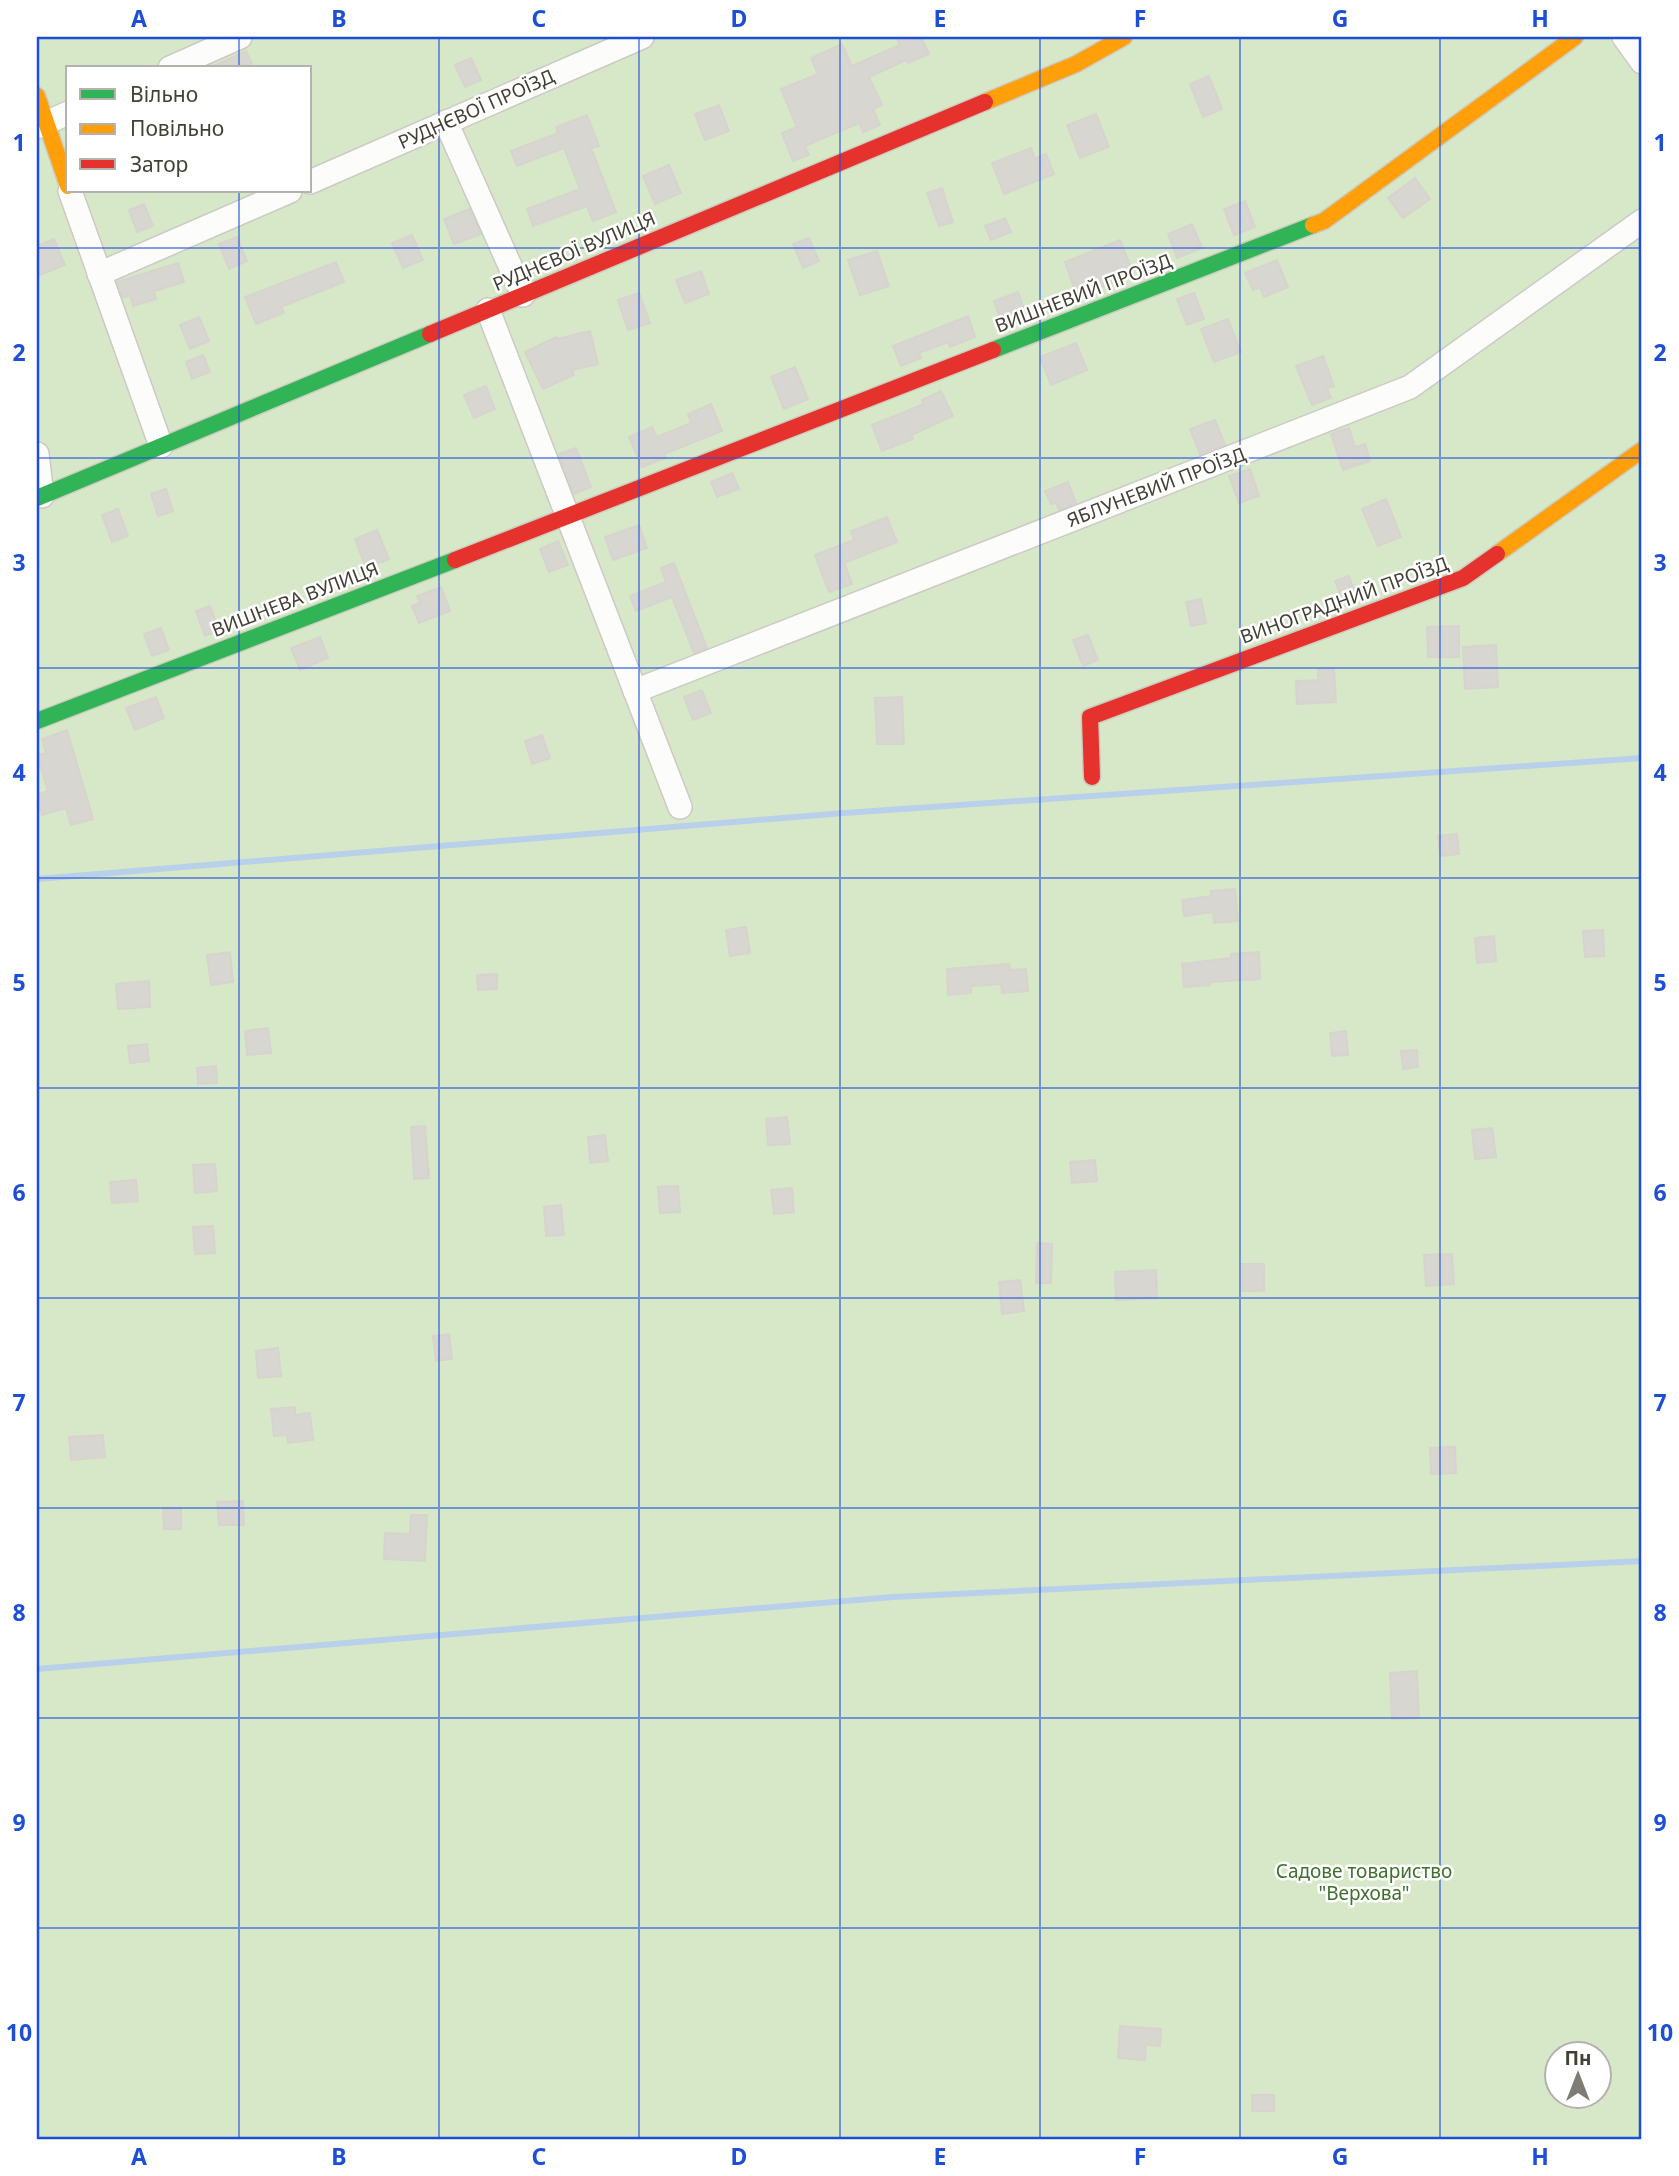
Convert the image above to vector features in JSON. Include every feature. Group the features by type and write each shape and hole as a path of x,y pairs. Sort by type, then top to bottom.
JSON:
{"street":[{"path":"175,66 240,37"},
{"name":"РУДНЄВОЇ ПРОЇЗД","path":"312,181 642,37"},
{"name":"РУДНЄВОЇ ВУЛИЦЯ","path":"39,497 1076,64 1124,37"},
{"name":"ВИШНЕВИЙ ПРОЇЗД","path":"568,517 1324,221 1575,37"},
{"path":"1624,37 1642,62"},
{"path":"37,96 42,125 66,181"},
{"path":"42,125 66,114"},
{"path":"446,122 523,295"},
{"path":"70,192 161,446"},
{"path":"99,274 288,192"},
{"name":"ЯБЛУНЕВИЙ ПРОЇЗД","path":"635,691 1410,387 1642,221"},
{"path":"488,310 680,807"},
{"name":"ВИНОГРАДНИЙ ПРОЇЗД","path":"1092,777 1090,717 1463,578 1642,450"},
{"path":"37,454 39,497"},
{"name":"ВИШНЕВА ВУЛИЦЯ","path":"37,721 568,517"}],"green space":[{"name":"Садове товариство \"Верхова\"","path":"37,37 1642,37 1642,2139 37,2139"}],"building":[{"path":"896,37 921,37 929,54 908,63 906,60 869,77 882,105 873,109 880,125 863,132 859,123 805,146 809,155 793,161 782,133 797,127 781,89 818,74 811,58 842,44 852,66 900,45"},
{"path":"246,51 253,66 213,66"},
{"path":"471,58 481,80 465,87 455,65"},
{"path":"1209,76 1222,109 1203,117 1190,84"},
{"path":"719,105 729,131 705,140 695,114"},
{"path":"1096,114 1109,147 1080,158 1067,125"},
{"path":"587,115 599,146 591,148 616,212 593,221 587,206 533,226 527,209 580,189 564,148 517,166 511,151 558,133 556,127"},
{"path":"1031,148 1035,159 1046,154 1054,174 1004,194 992,163"},
{"path":"669,165 681,193 655,204 643,176"},
{"path":"1415,178 1430,199 1403,218 1388,198"},
{"path":"942,188 953,222 939,226 927,193"},
{"path":"1245,201 1255,227 1234,235 1224,209"},
{"path":"144,204 153,226 137,232 129,210"},
{"path":"469,209 481,234 454,244 444,219"},
{"path":"1005,218 1011,232 991,240 985,226"},
{"path":"1192,224 1202,248 1177,258 1168,234"},
{"path":"412,235 423,260 403,268 392,243"},
{"path":"237,237 247,261 229,269 219,244"},
{"path":"809,238 819,261 803,268 793,244"},
{"path":"54,239 65,265 37,276 37,246"},
{"path":"1120,240 1134,275 1077,296 1065,262"},
{"path":"877,251 889,286 860,295 848,260"},
{"path":"1277,260 1288,287 1264,297 1260,287 1253,290 1245,273"},
{"path":"336,262 344,282 281,307 284,313 256,324 245,297"},
{"path":"178,263 184,282 154,291 156,299 133,306 130,295 123,298 117,282"},
{"path":"701,271 709,294 685,303 676,280"},
{"path":"1018,292 1027,317 1003,326 994,301"},
{"path":"639,293 650,323 628,330 618,300"},
{"path":"1194,293 1204,319 1187,325 1177,299"},
{"path":"968,316 975,337 950,347 948,342 919,353 921,358 901,366 893,346"},
{"path":"199,317 209,341 190,349 180,325"},
{"path":"1228,319 1241,352 1214,362 1201,329"},
{"path":"590,331 598,364 572,370 574,375 543,389 525,352 556,337 557,339"},
{"path":"1076,343 1087,370 1051,385 1040,357"},
{"path":"203,355 210,372 192,379 186,362"},
{"path":"1323,356 1334,386 1327,388 1331,398 1312,405 1296,366"},
{"path":"795,367 808,399 784,409 771,377"},
{"path":"486,386 495,409 474,418 464,395"},
{"path":"941,391 953,416 911,435 913,439 882,451 872,425 924,404 922,400"},
{"path":"711,404 722,431 664,454 666,458 642,467 629,437 652,427 657,437 691,423 688,414"},
{"path":"1215,420 1225,445 1200,454 1190,429"},
{"path":"1349,428 1355,447 1365,444 1370,461 1343,470 1331,434"},
{"path":"576,448 591,487 574,494 559,454"},
{"path":"1250,469 1259,496 1239,503 1229,476"},
{"path":"732,473 739,489 717,497 711,482"},
{"path":"1068,482 1076,503 1059,510 1056,503 1051,504 1045,491"},
{"path":"166,489 173,511 158,516 151,494"},
{"path":"1386,499 1401,537 1378,546 1362,509"},
{"path":"118,509 128,536 112,542 102,515"},
{"path":"887,517 897,542 844,563 852,584 829,592 815,555 854,540 851,531"},
{"path":"639,525 647,548 613,560 605,537"},
{"path":"377,530 389,559 366,568 355,539"},
{"path":"558,541 568,565 549,572 540,549"},
{"path":"674,563 707,648 694,653 672,597 636,611 630,596 666,582 661,568"},
{"path":"1349,576 1356,597 1343,602 1335,581"},
{"path":"441,587 450,611 419,623 412,606 420,603 417,596"},
{"path":"1201,599 1206,623 1191,626 1186,602"},
{"path":"210,606 219,630 205,636 196,611"},
{"path":"1459,626 1459,657 1428,657 1427,627"},
{"path":"161,628 169,650 152,656 144,634"},
{"path":"1088,635 1098,660 1083,666 1073,640"},
{"path":"320,637 328,658 300,670 291,648"},
{"path":"1496,645 1498,687 1465,689 1463,647"},
{"path":"1334,668 1336,702 1297,704 1296,681 1318,680 1318,669"},
{"path":"702,690 711,713 693,720 684,697"},
{"path":"156,697 164,718 135,730 126,708"},
{"path":"902,697 904,744 877,744 875,698"},
{"path":"67,730 93,819 71,825 66,808 42,815 37,799 37,795 48,791 37,755 46,753 42,739"},
{"path":"542,735 550,758 532,764 525,741"},
{"path":"1457,834 1459,854 1440,856 1438,836"},
{"path":"1235,889 1238,921 1214,923 1213,912 1184,916 1182,900 1211,896 1211,891"},
{"path":"746,927 750,953 730,956 726,930"},
{"path":"1603,930 1604,956 1585,957 1583,931"},
{"path":"1494,936 1496,961 1477,963 1475,938"},
{"path":"230,952 233,982 211,985 207,955"},
{"path":"1259,952 1260,979 1210,982 1210,985 1184,987 1182,964 1231,958 1231,954"},
{"path":"1009,964 1010,970 1026,969 1028,991 1002,993 1001,984 971,986 971,993 948,995 947,969"},
{"path":"497,974 497,989 478,990 477,975"},
{"path":"149,981 150,1007 118,1009 116,984"},
{"path":"268,1028 271,1053 247,1055 245,1031"},
{"path":"1346,1031 1348,1055 1332,1056 1330,1033"},
{"path":"147,1044 149,1061 130,1063 128,1046"},
{"path":"1417,1050 1418,1067 1403,1069 1401,1051"},
{"path":"216,1066 217,1083 198,1084 197,1068"},
{"path":"787,1117 790,1144 768,1145 766,1119"},
{"path":"425,1126 429,1178 414,1179 411,1127"},
{"path":"1492,1128 1496,1157 1475,1159 1472,1130"},
{"path":"605,1135 608,1161 590,1163 588,1137"},
{"path":"1095,1160 1097,1181 1072,1183 1070,1162"},
{"path":"215,1164 217,1191 195,1193 193,1165"},
{"path":"136,1180 138,1201 112,1203 110,1182"},
{"path":"678,1186 680,1212 660,1213 658,1187"},
{"path":"792,1188 794,1212 774,1214 771,1190"},
{"path":"561,1205 564,1235 546,1236 544,1207"},
{"path":"213,1226 215,1253 195,1254 193,1227"},
{"path":"1037,1243 1052,1244 1051,1283 1036,1283"},
{"path":"1452,1254 1454,1284 1426,1286 1424,1255"},
{"path":"1242,1264 1264,1264 1264,1291 1242,1291"},
{"path":"1156,1270 1157,1298 1116,1300 1115,1272"},
{"path":"1020,1280 1024,1311 1002,1314 999,1282"},
{"path":"449,1334 452,1359 436,1361 433,1336"},
{"path":"278,1348 281,1376 258,1378 256,1351"},
{"path":"295,1407 295,1415 310,1413 313,1440 288,1443 287,1435 274,1436 271,1409"},
{"path":"103,1435 105,1457 71,1460 69,1437"},
{"path":"1455,1447 1456,1473 1431,1474 1430,1448"},
{"path":"243,1501 244,1525 219,1525 217,1502"},
{"path":"181,1508 181,1529 164,1529 163,1509"},
{"path":"411,1515 427,1515 425,1561 384,1559 385,1533 410,1534"},
{"path":"1417,1671 1419,1718 1392,1719 1390,1673"},
{"path":"1120,2026 1161,2029 1160,2046 1146,2045 1145,2060 1118,2058"},
{"path":"1252,2095 1274,2095 1274,2111 1252,2111"}],"waterway":[{"path":"37,879 844,813 1642,758"},
{"path":"37,1669 893,1597 1642,1561"}],"traffic: fast":[{"path":"993,350 1313,225"},
{"path":"37,498 430,334"},
{"path":"37,721 455,560"}],"traffic: slow":[{"path":"985,102 1076,64 1124,37"},
{"path":"1313,225 1324,221 1575,37"},
{"path":"37,96 66,180"},
{"path":"1497,554 1642,450"}],"traffic: jam":[{"path":"430,334 985,102"},
{"path":"455,560 993,350"},
{"path":"1092,777 1090,717 1463,578 1497,554"}]}
